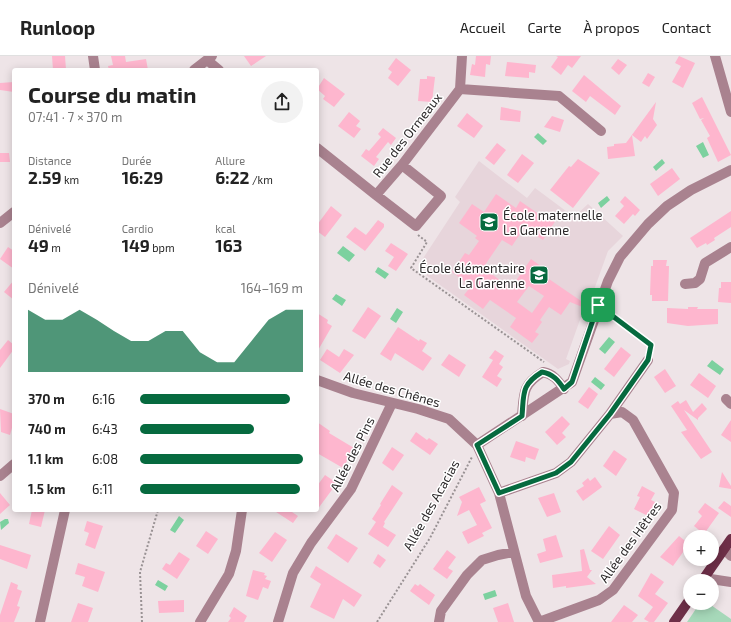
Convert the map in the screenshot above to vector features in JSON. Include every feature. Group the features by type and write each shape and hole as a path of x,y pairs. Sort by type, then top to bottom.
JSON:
{"main road":[{"path":"708,574 728,552 731,539"},
{"path":"674,622 683,609"}],"street":[{"path":"93,56 94,68"},
{"name":"Rue des Ormeaux","path":"319,150 376,195 402,165 460,89 462,56"},
{"path":"715,56 731,112"},
{"path":"197,68 210,58 218,68"},
{"name":"Rue des Ormeaux","path":"460,89 559,96 601,131"},
{"path":"376,195 416,226 441,196 402,165"},
{"path":"477,445 564,389 572,382 598,305 617,261 648,224 667,206 692,190 731,170"},
{"path":"0,223 12,214"},
{"path":"685,284 695,283 700,279 705,263 731,247"},
{"path":"499,493 556,473 571,462 610,414 648,360"},
{"path":"522,416 524,390 531,379 542,372 548,373 557,378 564,389"},
{"name":"Allée des Chênes","path":"319,381 353,393 418,408 449,419 477,445 499,493 526,596 539,622"},
{"name":"Allée des Pins","path":"278,622 293,573 311,543 351,489 392,403"},
{"name":"Allée des Hêtres","path":"539,622 599,600 613,590 672,510 674,493 633,420 622,412 610,414"},
{"path":"0,476 12,466"},
{"path":"40,622 65,512"},
{"path":"200,622 229,574 236,551 242,512"},
{"path":"439,622 441,611 467,575 482,560 514,552"},
{"path":"719,581 731,582"}],"path":[{"path":"416,226 412,231 427,242 411,268 546,364"},
{"path":"598,305 651,345 648,360"},
{"name":"Allée des Acacias","path":"377,622 430,538 477,445"},
{"path":"142,622 140,572 157,512"}],"shaded area":[{"path":"538,133 547,141 543,145 534,137"},
{"path":"703,142 709,155 703,158 696,146"},
{"path":"662,159 665,163 656,171 653,167"},
{"name":"École élémentaire La Garenne","path":"479,161 527,198 535,188 574,217 588,204 623,236 608,251 590,301 587,300 566,359 570,361 569,364 558,369 426,275 422,268 422,260 460,202 455,197"},
{"path":"607,196 610,200 601,208 598,203"},
{"path":"343,246 355,255 349,262 337,253"},
{"path":"378,267 389,274 385,279 375,272"},
{"path":"336,294 346,300 342,306 332,299"},
{"path":"397,308 403,312 396,323 390,319"},
{"path":"609,337 615,342 605,354 599,349"},
{"path":"712,360 724,369 720,375 707,366"},
{"path":"595,377 605,385 601,390 591,382"},
{"path":"179,516 184,520 175,533 170,530"},
{"path":"8,519 9,523 1,530 0,522"},
{"path":"158,580 168,586 165,591 155,585"},
{"path":"495,590 497,596 485,600 483,594"},
{"path":"695,610 718,610 731,619 731,622 687,622"}],"building":[{"path":"52,56 65,56 66,68 53,68"},
{"path":"111,56 125,56 126,62 146,59 148,68 108,68 108,66 113,65"},
{"path":"244,56 266,56 251,66"},
{"path":"476,56 491,56 490,65 486,64 485,77 470,75 472,64 475,65"},
{"path":"556,56 581,56 572,68 568,65 561,75 551,67 558,57"},
{"path":"679,56 695,63 683,88 672,82 681,66 675,63"},
{"path":"396,58 411,70 398,86 388,78 392,72 388,69"},
{"path":"618,59 627,65 619,75 611,68"},
{"path":"507,62 536,65 535,73 529,72 529,78 505,76"},
{"path":"648,73 655,77 649,87 642,83"},
{"path":"584,75 621,106 615,115 590,96 586,102 572,91"},
{"path":"427,76 435,77 432,102 418,101 420,79 427,79"},
{"path":"324,78 345,94 334,107 323,99 325,96 319,91 319,86"},
{"path":"12,82 12,92 0,90 0,83"},
{"path":"702,97 731,155 718,162 707,138 710,136 701,120 704,118 700,119 692,103"},
{"path":"656,102 653,119 657,125 647,139 645,136 641,142 632,135 635,156 608,159 607,147 614,146 614,144 626,143"},
{"path":"501,107 521,111 520,122 500,120"},
{"path":"349,112 360,121 356,126 361,129 354,138 338,126"},
{"path":"467,113 483,126 474,138 457,126"},
{"path":"552,116 564,120 560,132 544,127"},
{"path":"383,128 396,138 391,145 388,142 376,157 379,159 374,166 361,156 366,149 369,151 381,137 378,134"},
{"path":"497,143 506,150 494,165 485,158"},
{"path":"0,153 9,153 10,162 0,162"},
{"path":"522,154 534,163 518,183 507,175"},
{"path":"578,159 600,173 573,208 550,190 569,166 571,167"},
{"path":"672,168 680,179 658,196 650,184"},
{"path":"496,194 516,208 520,201 543,217 545,213 556,220 543,240 524,228 512,246 502,240 483,268 511,288 531,259 549,272 546,277 587,305 585,308 570,302 561,315 549,307 540,320 542,322 535,332 539,334 532,343 510,327 516,318 490,300 483,309 464,295 471,286 452,272 465,253 469,255 479,241 475,238 477,236 459,223 472,204 484,212","holes":["529,286 544,296 532,313 517,302"]},
{"path":"625,196 640,210 635,216 633,214 624,224 615,216 624,206 620,202"},
{"path":"331,206 342,215 325,237 319,232 319,222"},
{"path":"731,211 731,227 714,238 715,240 707,245 706,243 697,248 690,238"},
{"path":"378,220 384,224 384,227 365,251 346,237 355,227 366,235"},
{"path":"391,243 408,254 396,271 388,266 394,257 385,251"},
{"path":"8,247 12,250 12,268 0,259"},
{"path":"653,260 667,260 666,266 669,266 668,301 652,301 652,295 650,295 651,266 653,266"},
{"path":"12,282 12,298 4,292"},
{"path":"721,282 731,282 731,303 718,302"},
{"path":"368,307 381,316 365,339 352,331"},
{"path":"688,307 698,307 697,309 718,309 718,324 688,326 667,323 667,308 688,309"},
{"path":"319,314 328,320 327,323 332,326 319,349"},
{"path":"398,327 419,341 420,339 427,343 422,351 432,358 423,371 395,353 391,361 380,354"},
{"path":"8,340 12,343 12,352 0,368 0,350"},
{"path":"621,347 631,355 614,377 604,369"},
{"path":"327,349 339,357 344,349 354,355 340,373 320,360"},
{"path":"495,350 504,356 499,364 503,367 497,376 502,379 497,387 482,377 493,360 489,358"},
{"path":"449,354 466,365 459,377 441,365"},
{"path":"665,369 676,386 665,393 654,377"},
{"path":"699,373 716,386 708,398 690,385"},
{"path":"589,387 598,394 588,409 578,402"},
{"path":"686,400 693,412 702,403 707,409 698,418 698,420 684,410 712,452 701,459 681,432 687,430 671,406 678,401 680,404"},
{"path":"0,409 12,413 12,428 10,435 1,432"},
{"path":"562,416 570,424 562,433 566,437 557,445 545,432"},
{"path":"731,420 731,442 721,435"},
{"path":"319,423 330,431 329,433 354,448 343,468 319,454"},
{"path":"416,432 427,440 429,438 438,444 430,455 410,441"},
{"path":"516,441 539,449 535,460 526,457 525,462 510,457"},
{"path":"392,447 404,455 393,471 382,463"},
{"path":"614,450 627,459 616,476 603,466"},
{"path":"722,472 731,486 731,489 719,487"},
{"path":"325,475 337,483 319,507 319,483"},
{"path":"595,477 602,487 583,501 576,491 584,486 582,483 588,478 590,481"},
{"path":"392,485 403,493 384,522 383,527 396,535 388,547 368,534 376,522 372,519"},
{"path":"642,486 655,493 651,500 655,502 648,516 634,509 640,497 637,496"},
{"path":"479,487 486,501 480,504 492,528 482,533 484,536 468,544 462,532 477,525 469,510 457,516 462,502 459,497"},
{"path":"0,493 10,505 0,514"},
{"path":"554,493 561,512 547,517 538,498"},
{"path":"724,501 731,506 731,517 718,508"},
{"path":"705,503 719,513 707,530 699,530 694,526 702,516 698,512"},
{"path":"32,512 45,512 41,527 29,524"},
{"path":"276,512 292,512 298,516 293,523"},
{"path":"87,521 103,526 95,549 85,545 89,533 84,531"},
{"path":"609,526 620,535 603,559 591,551"},
{"path":"206,531 218,539 208,554 196,546"},
{"path":"275,532 287,540 272,562 259,553"},
{"path":"336,534 358,548 348,563 327,548"},
{"path":"556,535 563,557 540,563 537,554 546,551 543,539"},
{"path":"679,536 683,539 683,552 673,566 660,557"},
{"path":"0,545 31,555 27,569 0,559"},
{"path":"584,549 590,570 592,570 587,577 596,584 566,588 566,586 553,588 552,575 582,571 580,550"},
{"path":"447,550 456,557 448,568 453,571 447,579 433,569"},
{"path":"179,552 190,559 177,579 162,569 166,563 170,565"},
{"path":"378,554 386,560 380,568 373,563"},
{"path":"78,563 105,572 98,592 82,586 85,577 75,574"},
{"path":"316,566 362,595 354,607 343,599 334,619 310,607 321,584 310,577"},
{"path":"253,570 265,573 264,575 267,576 265,579 271,581 268,589 263,587 258,600 246,596"},
{"path":"651,573 664,582 655,594 668,603 654,622 649,622 644,619 653,607 638,596"},
{"path":"11,582 18,585 17,589 22,591 17,606 20,607 14,622 0,622 0,615"},
{"path":"415,584 418,586 420,584 435,595 429,605 410,591"},
{"path":"184,600 184,612 159,613 158,601"},
{"path":"78,603 93,608 88,622 71,622"},
{"path":"508,603 514,622 498,622 493,608"},
{"path":"624,605 638,615 632,622 611,622"},
{"path":"234,607 247,616 244,622 228,622 231,618 229,616"}],"place":[{"name":"École maternelle La Garenne","path":"489,222"},
{"name":"École élémentaire La Garenne","path":"539,275"}],"route":[{"path":"598,305 651,345 648,360 610,414 571,462 556,473 499,493 477,445 522,416 524,390 531,379 542,372 548,373 557,378 564,389 572,382 598,305"}]}
